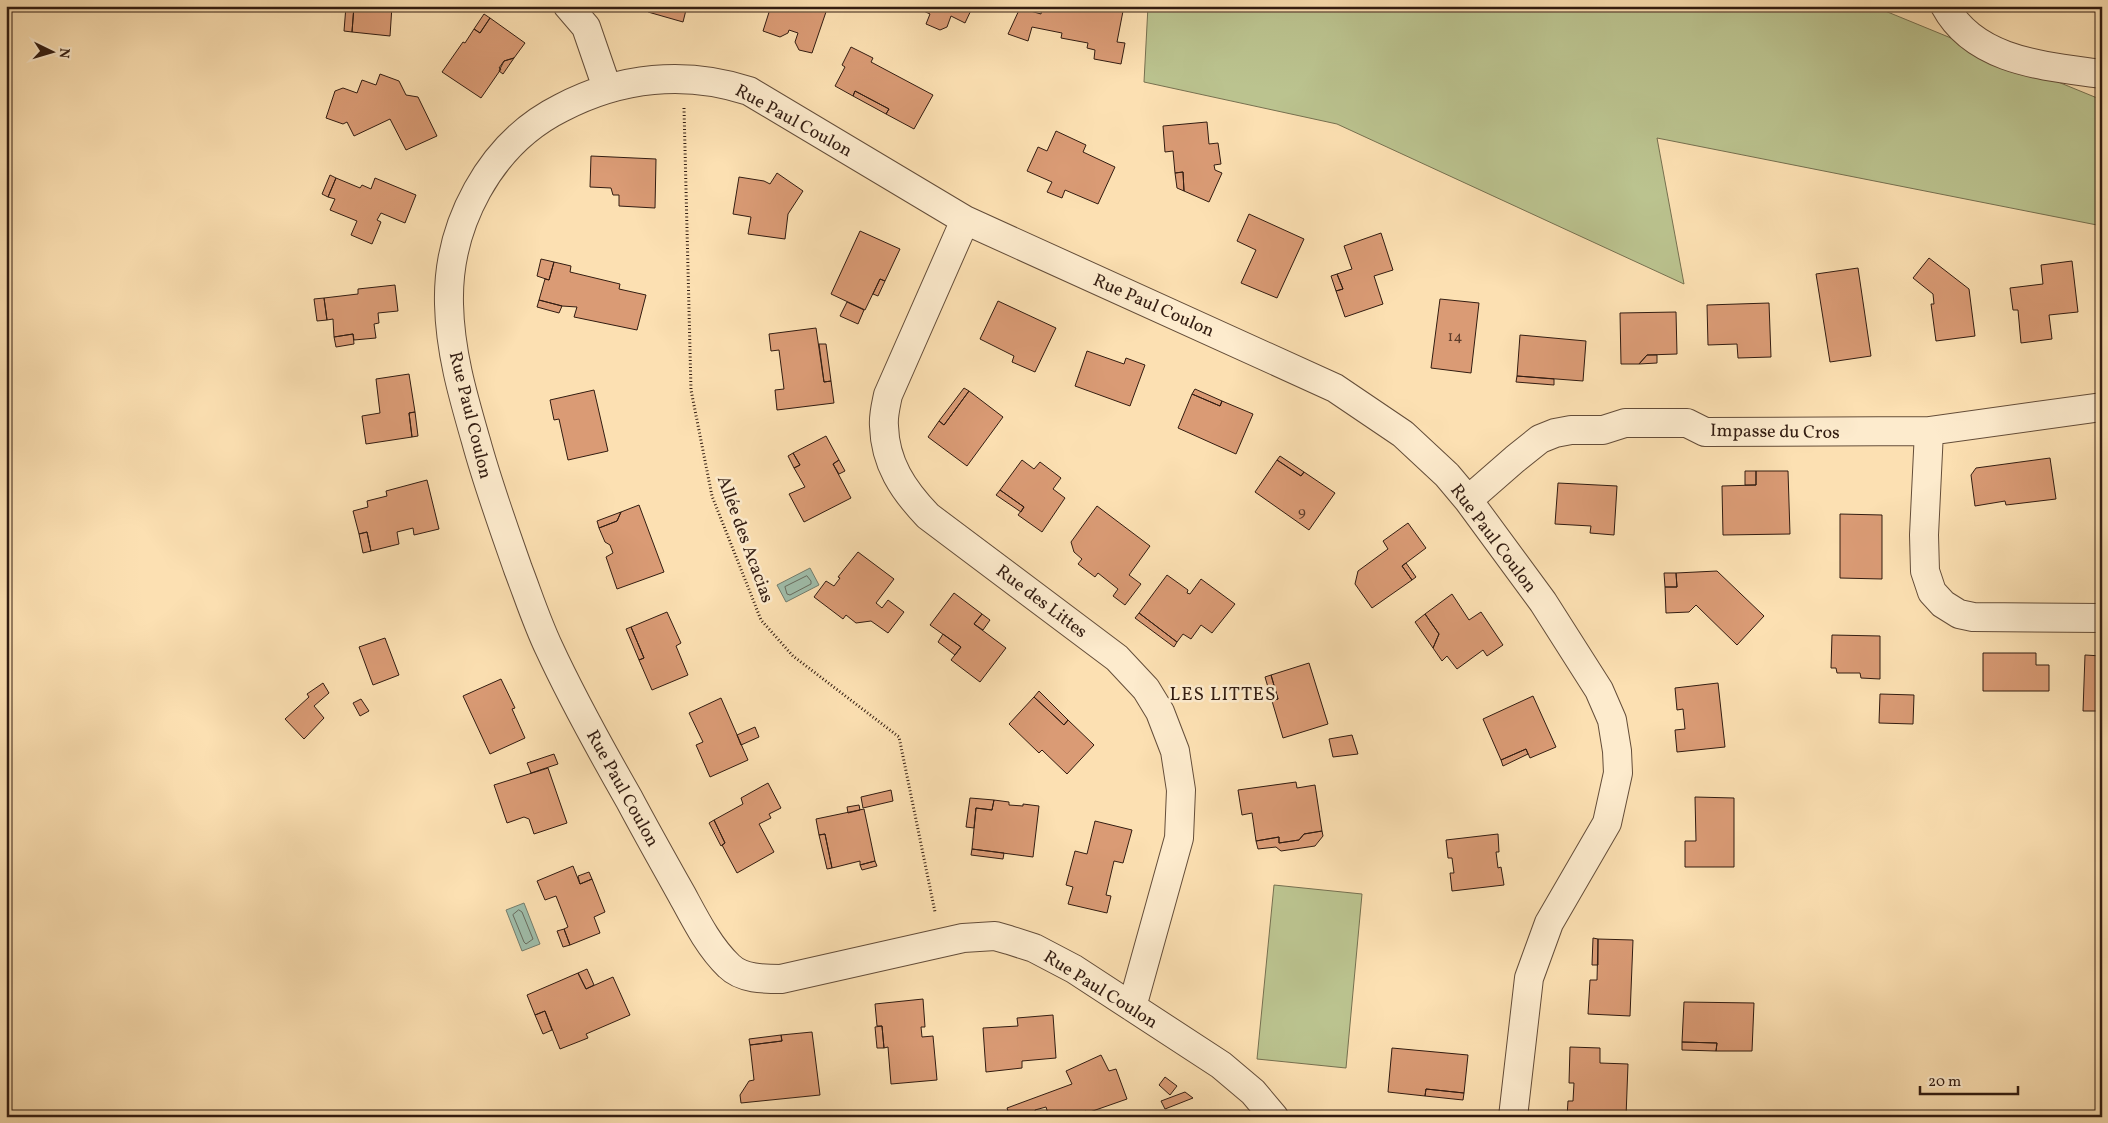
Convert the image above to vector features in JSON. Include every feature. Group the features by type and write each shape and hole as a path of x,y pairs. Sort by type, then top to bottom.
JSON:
{"street":[{"path":"568,6 586,28 608,88"},
{"path":"1945,6 1955,22 1965,32 1990,50 2030,62 2102,74"},
{"name":"Rue Paul Coulon","path":"1274,1117 1253,1092 1221,1065 1074,969 1034,948 995,936 963,938 941,942 781,979 763,980 731,969 699,926 615,774 548,647 487,482 456,373 449,301 456,239 467,209 502,155 526,130 550,113 576,100 608,88 634,82 683,78 727,84 749,91 965,220 1335,388 1403,434 1447,475 1468,500 1543,602 1600,690 1612,720 1617,751 1618,772 1608,823 1549,923 1529,978 1512,1117"},
{"name":"Rue des Littes","path":"965,220 888,395 884,426 889,456 898,480 910,498 928,516 1117,658 1146,689 1160,712 1175,750 1181,790 1179,838 1132,1007"},
{"name":"Impasse du Cros","path":"1468,500 1515,458 1540,439 1555,433 1571,430 1603,430 1625,423 1686,423 1705,432 1929,430 2102,407"},
{"path":"1929,430 1924,561 1932,592 1943,604 1959,614 1973,617 2102,618"}],"path":[{"name":"Allée des Acacias","path":"683,78 692,390 712,496 760,620 793,656 899,737 941,942"}],"green space":[{"path":"1148,6 1873,6 2102,100 2102,226 1657,138 1684,284 1337,124 1144,82"},
{"path":"1274,885 1362,894 1346,1068 1257,1059"}],"water":[{"path":"810,568 819,585 786,602 777,585"},
{"path":"524,903 540,944 522,951 506,910"}],"building":[{"path":"346,6 354,6 352,32 344,31"},
{"path":"354,6 392,6 390,36 352,32"},
{"path":"645,6 687,6 683,22 648,12 649,8"},
{"path":"771,6 828,6 812,53 799,50 795,42 798,33 789,30 788,33 780,37 763,31"},
{"path":"913,6 973,6 965,23 951,16 947,27 940,30 926,24 930,14"},
{"path":"1042,6 1124,6 1117,42 1125,43 1121,64 1094,59 1095,50 1087,48 1088,43 1061,38 1062,33 1032,27 1028,41 1008,34 1020,8 1041,14"},
{"path":"484,14 490,18 480,33 474,29"},
{"path":"490,18 525,43 514,58 504,61 499,68 501,69 481,98 442,72 474,29 480,33"},
{"path":"851,47 873,58 871,62 933,95 914,129 886,114 889,109 855,91 853,96 835,86 845,67 842,65"},
{"path":"514,58 503,74 499,71 504,61"},
{"path":"380,74 399,81 406,95 418,97 437,136 406,150 390,119 354,136 347,122 343,124 326,118 335,91 343,88 357,93 362,80 376,85"},
{"path":"855,91 889,109 886,114 853,96"},
{"path":"1207,122 1209,144 1218,143 1221,164 1214,165 1215,170 1222,173 1209,202 1184,191 1183,172 1175,173 1173,151 1165,152 1163,126"},
{"path":"1056,131 1086,145 1083,152 1115,167 1098,204 1065,190 1062,198 1047,192 1052,182 1027,171 1038,147 1047,151"},
{"path":"591,156 656,159 655,208 619,206 619,195 613,195 611,188 590,187"},
{"path":"1183,172 1184,191 1177,188 1175,173"},
{"path":"777,173 803,191 788,214 785,239 748,234 751,217 733,214 739,177 764,181 770,184"},
{"path":"330,175 336,178 328,197 322,194"},
{"path":"336,178 360,188 362,185 371,189 375,178 416,195 405,223 381,213 377,220 381,222 372,244 351,235 357,221 330,210 335,199 328,197"},
{"path":"1249,214 1304,239 1277,298 1241,283 1256,250 1237,241"},
{"path":"860,231 900,249 885,281 880,279 865,310 831,294"},
{"path":"1381,233 1393,270 1374,276 1383,304 1345,317 1336,291 1343,289 1337,274 1352,269 1344,246"},
{"path":"1929,258 1969,289 1975,336 1936,341 1931,304 1934,304 1933,294 1913,278"},
{"path":"541,259 554,262 549,280 537,276"},
{"path":"2072,261 2078,312 2049,315 2052,339 2021,343 2018,310 2013,310 2010,288 2043,284 2041,265"},
{"path":"554,262 571,266 570,272 620,284 619,289 646,295 637,330 574,317 577,307 562,306 539,300 545,279 549,280"},
{"path":"1858,268 1871,356 1830,362 1816,274"},
{"path":"1337,274 1343,289 1336,291 1331,276"},
{"path":"880,279 885,281 878,296 873,294"},
{"path":"395,285 398,311 378,313 379,323 374,324 376,338 354,340 353,334 334,337 333,319 327,320 324,298 358,294 358,289"},
{"path":"324,298 327,320 317,321 314,299"},
{"path":"1440,299 1479,303 1471,373 1431,368"},
{"path":"539,300 562,306 559,313 537,307"},
{"path":"998,301 1056,328 1035,372 1012,362 1014,356 980,339"},
{"path":"847,302 864,310 858,324 840,316"},
{"path":"1769,303 1771,357 1738,358 1737,344 1708,345 1707,305"},
{"path":"1676,312 1677,354 1647,355 1639,364 1621,364 1620,313"},
{"path":"816,328 824,382 831,381 834,403 777,410 775,390 784,389 779,350 771,351 769,334"},
{"path":"353,334 354,344 336,347 334,337"},
{"path":"1520,335 1586,341 1583,381 1517,376"},
{"path":"819,344 826,344 831,381 824,382"},
{"path":"1087,351 1124,364 1126,358 1145,365 1130,406 1075,386"},
{"path":"1647,355 1657,355 1657,363 1639,364"},
{"path":"409,374 415,412 409,413 412,437 366,444 362,416 380,413 376,379"},
{"path":"1517,376 1554,379 1554,385 1516,382"},
{"path":"964,388 969,391 944,425 939,421"},
{"path":"1195,389 1222,401 1220,406 1192,394"},
{"path":"594,390 608,451 568,460 559,419 554,420 550,400"},
{"path":"969,391 1003,417 967,466 928,437 939,421 944,425"},
{"path":"1192,394 1220,406 1222,401 1253,414 1236,454 1178,428"},
{"path":"415,412 418,436 412,437 409,413"},
{"path":"826,436 839,460 833,464 851,498 804,522 789,494 805,487 794,468 800,465 793,453"},
{"path":"793,453 800,465 794,468 788,456"},
{"path":"1280,456 1304,472 1301,476 1277,460"},
{"path":"2050,458 2056,499 2006,505 2005,501 1975,506 1971,475 1976,468"},
{"path":"839,460 845,471 839,474 833,464"},
{"path":"1022,460 1034,469 1040,462 1061,478 1053,489 1065,498 1042,532 1018,515 1024,507 1000,490"},
{"path":"1277,460 1301,476 1304,472 1335,493 1309,530 1255,492"},
{"path":"1745,471 1756,471 1756,485 1745,485"},
{"path":"1756,471 1788,471 1790,534 1723,535 1722,486 1756,485"},
{"path":"427,480 439,529 414,535 413,528 397,532 399,544 371,551 367,532 359,534 353,511 368,507 367,501 387,496 386,491"},
{"path":"1558,483 1617,486 1614,535 1590,533 1591,526 1555,524"},
{"path":"1000,490 1024,507 1021,512 996,495"},
{"path":"639,505 664,572 617,589 606,557 613,553 610,545 605,542 599,528 617,521 621,512"},
{"path":"1097,506 1150,546 1129,575 1141,584 1125,605 1113,596 1118,589 1098,573 1095,577 1078,564 1082,559 1074,552 1071,542"},
{"path":"621,512 617,521 599,528 597,521"},
{"path":"1840,514 1882,515 1882,579 1840,578"},
{"path":"1408,523 1426,548 1402,566 1412,580 1372,608 1355,584 1358,571 1388,549 1383,541"},
{"path":"367,532 371,551 363,553 359,534"},
{"path":"858,552 894,579 876,603 882,608 888,600 904,612 888,633 871,621 856,623 846,615 843,619 814,597 826,581 834,586 840,578 838,577"},
{"path":"1406,563 1416,577 1412,580 1402,566"},
{"path":"1717,571 1764,616 1737,645 1696,605 1689,612 1666,613 1665,587 1677,587 1676,573"},
{"path":"1664,573 1676,573 1677,587 1665,587"},
{"path":"1167,575 1188,590 1187,593 1190,594 1201,579 1235,604 1212,633 1201,625 1191,639 1183,634 1177,642 1139,613"},
{"path":"954,593 982,614 974,624 1006,648 980,682 951,660 961,647 930,625"},
{"path":"1452,594 1469,620 1481,612 1503,645 1487,656 1483,650 1457,669 1447,656 1442,661 1433,648 1439,634 1425,614"},
{"path":"667,612 681,643 676,646 688,675 652,690 639,660 644,658 631,627"},
{"path":"1139,613 1177,642 1174,647 1135,618"},
{"path":"982,614 990,620 983,630 974,624"},
{"path":"1425,614 1439,634 1433,648 1415,622"},
{"path":"631,627 644,658 639,660 626,629"},
{"path":"943,634 961,647 955,655 938,642"},
{"path":"1832,635 1880,636 1880,679 1861,678 1860,673 1837,673 1836,668 1831,668"},
{"path":"385,638 399,675 373,685 359,647"},
{"path":"1983,653 2036,653 2036,665 2049,665 2049,691 1983,691"},
{"path":"2085,655 2102,656 2102,711 2083,711"},
{"path":"1309,663 1328,724 1283,738 1272,701 1278,699 1271,675"},
{"path":"1271,675 1278,699 1272,701 1265,677"},
{"path":"501,679 515,708 512,709 525,738 490,754 463,696"},
{"path":"323,683 329,693 314,706 324,718 304,739 285,719 309,697 307,694"},
{"path":"1718,683 1725,747 1677,752 1675,730 1685,729 1683,709 1677,710 1675,688"},
{"path":"1039,691 1068,720 1064,725 1034,697"},
{"path":"1880,694 1914,695 1913,724 1879,723"},
{"path":"1533,696 1556,747 1530,758 1526,749 1501,760 1483,719"},
{"path":"1034,697 1064,725 1068,720 1094,745 1067,774 1042,750 1039,753 1009,724"},
{"path":"721,698 748,760 710,777 696,745 703,742 689,713"},
{"path":"361,699 369,711 360,716 353,703"},
{"path":"755,727 759,737 741,745 737,735"},
{"path":"1352,735 1358,754 1333,757 1329,739"},
{"path":"1526,749 1528,754 1503,766 1501,760"},
{"path":"554,754 558,764 531,773 527,763"},
{"path":"548,768 567,823 534,834 529,819 524,817 507,823 494,785"},
{"path":"1296,782 1297,788 1315,785 1322,831 1304,834 1299,840 1279,843 1279,837 1256,841 1252,813 1242,815 1238,790"},
{"path":"768,783 781,808 769,814 771,818 759,824 774,852 737,873 722,845 725,843 714,820 743,804 741,798"},
{"path":"891,790 893,801 863,808 861,797"},
{"path":"1695,797 1734,798 1734,867 1685,867 1685,841 1696,841"},
{"path":"970,798 994,800 992,810 976,808 974,828 966,827"},
{"path":"994,800 1009,802 1009,805 1039,806 1033,857 972,849 976,808 992,810"},
{"path":"859,805 860,810 848,813 847,807"},
{"path":"864,809 875,861 860,865 860,861 832,868 825,834 819,835 816,819"},
{"path":"714,820 725,843 721,846 709,823"},
{"path":"1095,821 1132,830 1123,863 1114,861 1106,895 1111,896 1107,913 1068,904 1073,887 1066,885 1075,851 1087,854"},
{"path":"1322,831 1323,836 1315,846 1281,851 1276,847 1258,849 1256,841 1279,837 1279,843 1299,840 1304,834"},
{"path":"825,834 832,868 827,869 819,835"},
{"path":"1498,834 1499,852 1496,852 1498,868 1501,867 1504,885 1452,891 1450,873 1454,873 1452,858 1448,858 1446,840"},
{"path":"972,849 1004,853 1003,859 971,855"},
{"path":"875,861 877,866 862,870 860,865"},
{"path":"573,866 580,884 592,879 605,912 594,917 600,933 570,945 564,929 568,927 556,896 545,900 537,881"},
{"path":"589,872 592,879 580,884 578,876"},
{"path":"564,929 570,945 563,947 557,931"},
{"path":"1593,938 1598,939 1598,965 1592,965"},
{"path":"1598,939 1633,940 1630,1016 1588,1014 1590,980 1597,980"},
{"path":"587,969 594,985 586,989 578,973"},
{"path":"578,973 586,989 613,977 630,1015 586,1034 588,1038 560,1049 545,1011 535,1015 527,995"},
{"path":"923,999 925,1027 921,1027 922,1037 933,1036 937,1080 891,1084 888,1047 884,1048 882,1026 877,1026 875,1004"},
{"path":"1684,1002 1754,1003 1752,1051 1716,1051 1717,1043 1682,1042"},
{"path":"545,1011 552,1030 543,1034 535,1015"},
{"path":"1053,1015 1056,1058 1022,1061 1022,1068 986,1072 983,1028 1018,1026 1017,1018"},
{"path":"882,1026 884,1048 877,1048 875,1027"},
{"path":"812,1032 820,1095 741,1103 740,1095 749,1081 754,1080 750,1045 782,1041 781,1035"},
{"path":"781,1035 782,1041 750,1045 749,1039"},
{"path":"1682,1042 1717,1043 1716,1051 1682,1050"},
{"path":"1570,1047 1600,1048 1600,1063 1628,1064 1626,1117 1567,1117 1568,1101 1573,1101 1574,1083 1569,1083"},
{"path":"1392,1048 1468,1055 1464,1093 1426,1089 1425,1096 1388,1092"},
{"path":"1101,1055 1109,1071 1116,1069 1127,1099 1087,1113 1086,1111 1078,1114 1078,1117 1049,1117 1046,1107 1035,1110 1036,1117 1010,1117 1007,1108 1072,1084 1066,1071"},
{"path":"1165,1077 1177,1086 1170,1095 1159,1085"},
{"path":"1426,1089 1464,1093 1463,1100 1425,1096"},
{"path":"1185,1092 1193,1098 1165,1109 1161,1101"}],"district":[{"name":"LES LITTES","path":"1223,693"}]}
